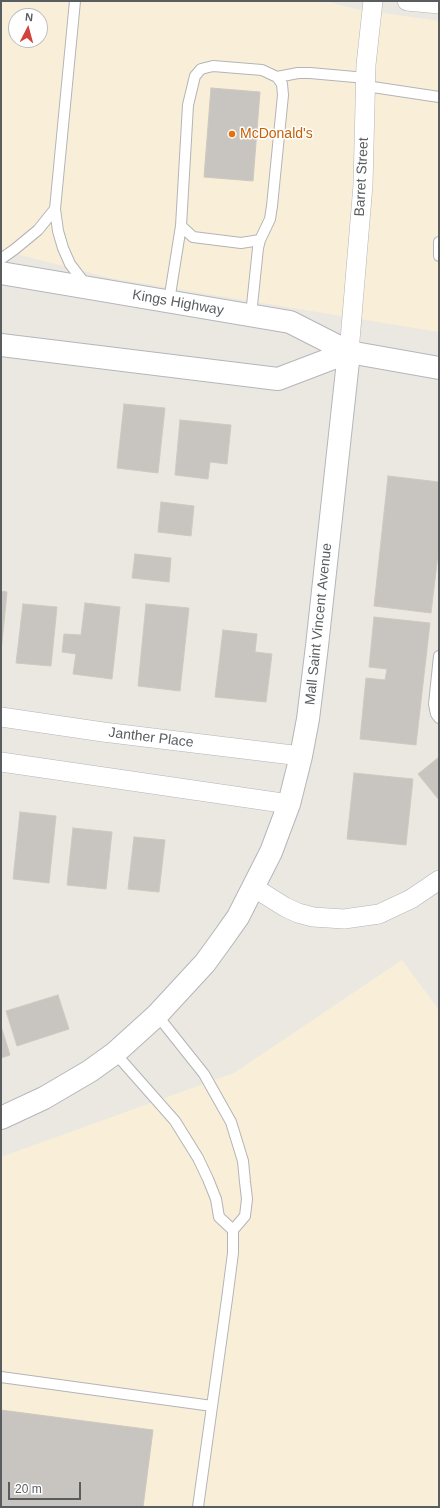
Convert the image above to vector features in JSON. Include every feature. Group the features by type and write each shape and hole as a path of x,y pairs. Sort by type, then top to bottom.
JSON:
{"street":[{"name":"Barret Street","path":"349,352 363,185 368,41 373,1"},
{"path":"406,1 439,4"},
{"name":"Kings Highway","path":"1,273 290,322 349,352 439,368"},
{"path":"1,345 278,379 349,352"},
{"name":"Mall Saint Vincent Avenue","path":"1,1118 44,1098 90,1071 114,1053 157,1015 205,963 238,917 271,852 289,804 301,756 308,719 349,352"},
{"name":"Janther Place","path":"1,717 104,732 301,756"},
{"path":"1,762 289,804"},
{"path":"254,887 285,907 298,913 313,917 344,919 379,914 411,899 439,880"}],"lane":[{"path":"75,1 55,209 58,231 63,248 70,264 87,287"},
{"path":"169,301 181,226 188,105 195,76 201,69 213,66 262,70 277,77 282,84 283,95 272,206 270,218 260,240 251,315"},
{"path":"277,77 298,73 310,73 366,82 439,97"},
{"path":"1,259 15,250 38,230 55,209"},
{"path":"181,226 193,236 241,243 260,240"},
{"path":"439,242 439,256"},
{"path":"439,656 434,704 436,714 439,718"},
{"path":"157,1015 204,1074 231,1122 243,1161 246,1199 245,1216 233,1230 233,1253 198,1507"},
{"path":"114,1053 176,1122 198,1158 208,1179 216,1199 219,1217 233,1230"},
{"path":"1,1378 212,1406"}],"shaded area":[{"path":"1,1 326,1 355,9 439,21 439,332 110,278 1,250"},
{"path":"402,960 439,1010 439,1507 1,1507 1,1157 234,1073"}],"building":[{"name":"McDonald's","path":"211,88 260,92 253,181 204,177"},
{"path":"124,404 165,408 158,473 117,468"},
{"path":"180,420 231,425 227,464 210,462 208,479 175,475"},
{"path":"388,476 439,482 439,546 431,613 374,606"},
{"path":"161,502 194,506 191,536 158,532"},
{"path":"135,554 171,558 169,582 132,578"},
{"path":"1,591 7,592 1,652"},
{"path":"85,603 120,607 112,679 73,674 76,654 62,652 64,634 81,635"},
{"path":"23,604 57,607 51,666 16,663"},
{"path":"146,604 189,608 180,691 138,686"},
{"path":"374,617 430,623 416,745 360,739 366,678 385,680 387,669 369,667"},
{"path":"223,630 257,634 255,652 272,654 266,702 215,697"},
{"path":"439,757 439,800 418,774"},
{"path":"354,773 413,779 406,845 347,839"},
{"path":"20,812 56,816 49,883 13,879"},
{"path":"73,828 112,832 106,889 67,885"},
{"path":"134,837 165,840 159,892 128,889"},
{"path":"58,995 69,1029 17,1046 6,1011"},
{"path":"1,1026 10,1055 1,1058"},
{"path":"1,1410 153,1430 143,1507 1,1507"}],"place":[{"name":"McDonald's","path":"232,134"}]}
